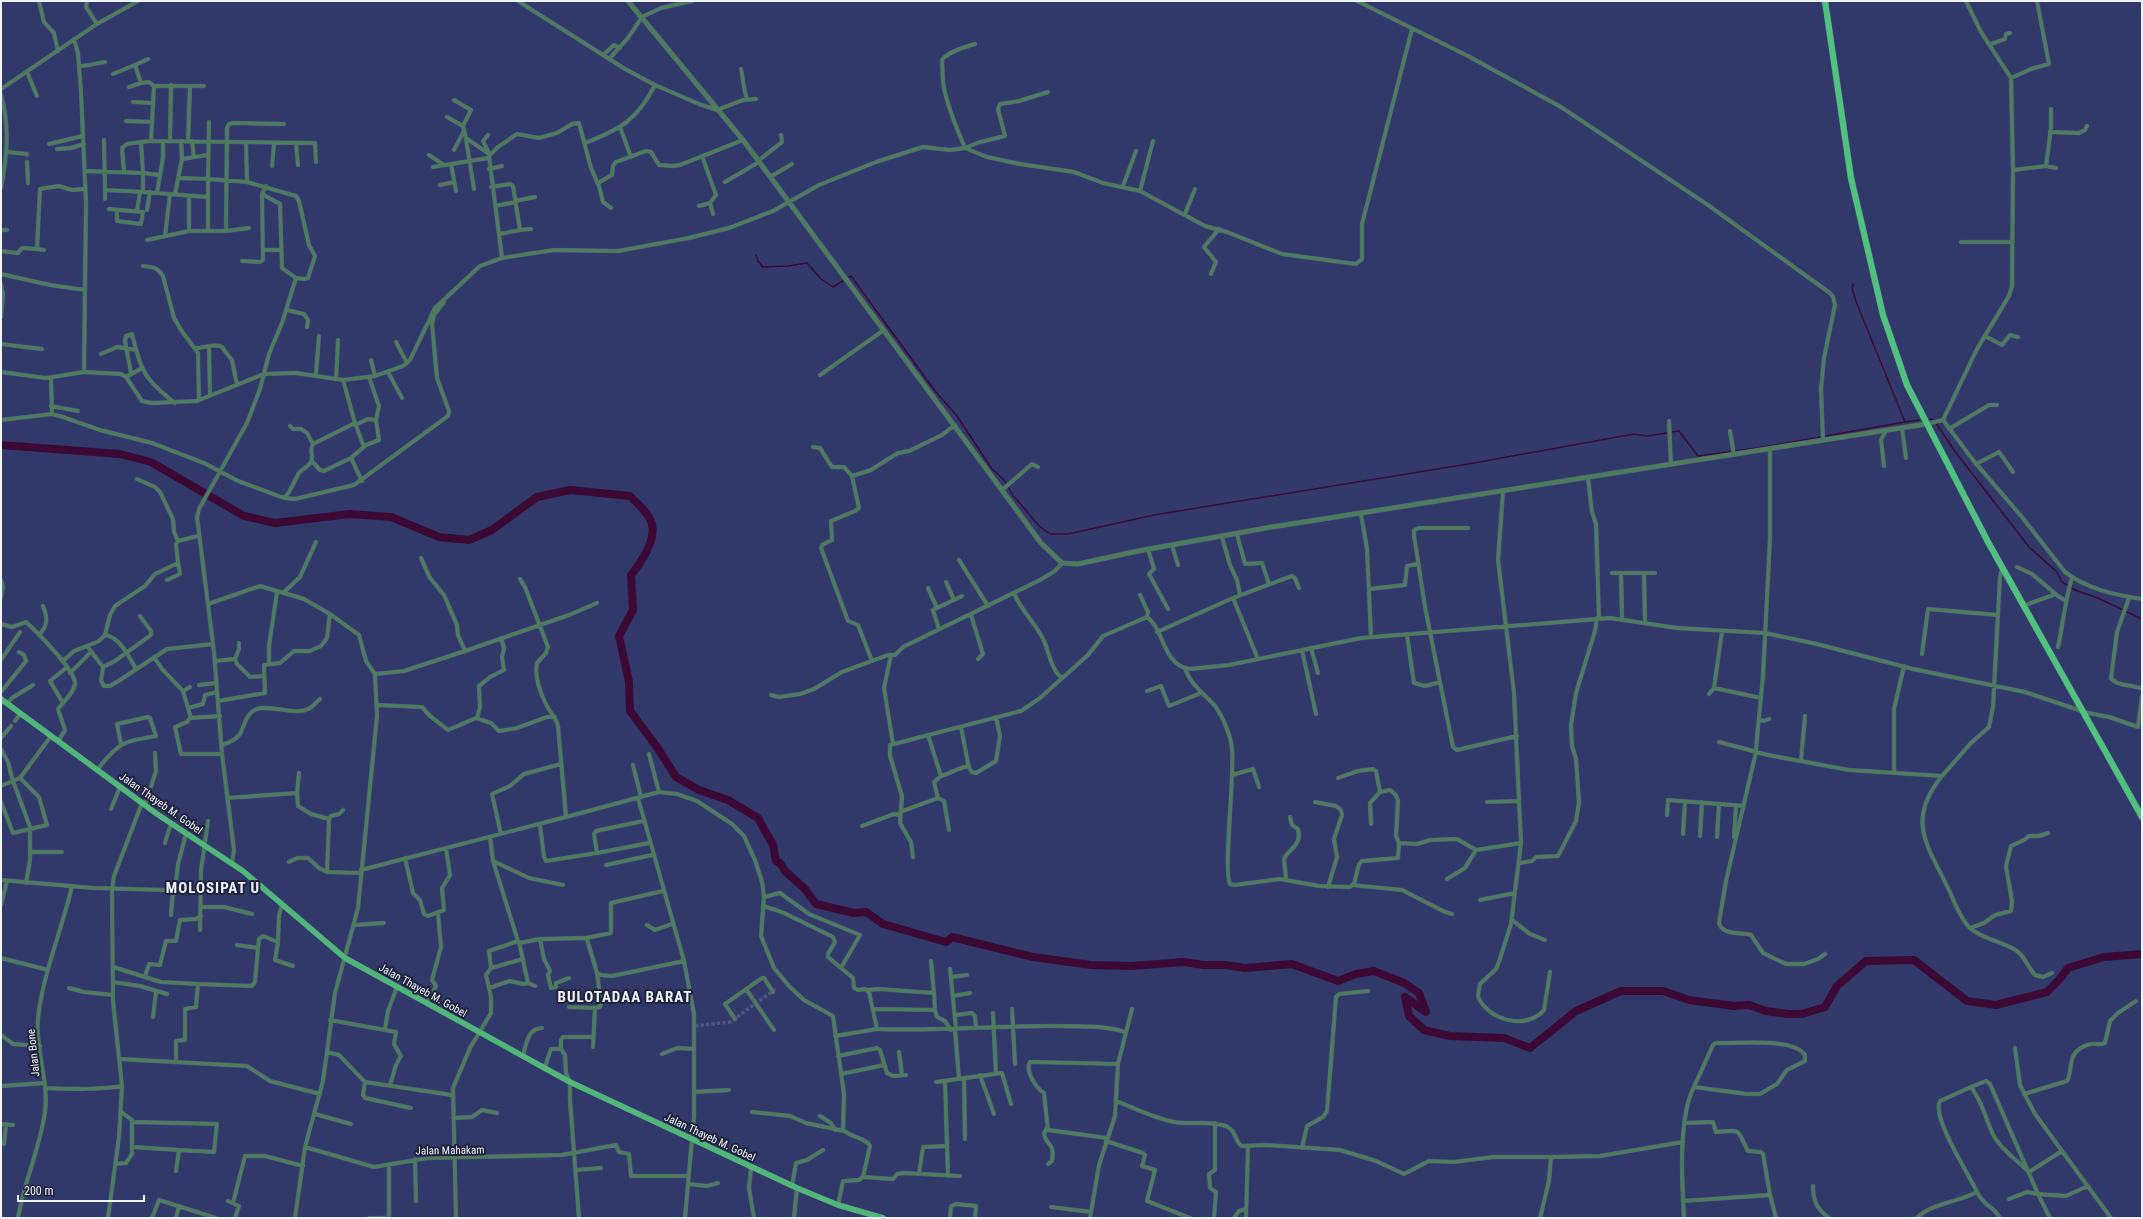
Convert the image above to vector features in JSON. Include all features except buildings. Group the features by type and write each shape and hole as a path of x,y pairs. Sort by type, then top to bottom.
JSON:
{"highway":[{"path":"1826,1 1851,178 1883,315 1907,384 1929,423 2002,568 2142,817"}],"main road":[{"name":"Jalan Thayeb M. Gobel","path":"1,699 186,834 232,863 345,958 570,1082 794,1187 865,1216 883,1218"}],"street":[{"path":"39,1 44,22 54,33 58,51"},
{"path":"87,1 86,7 97,24"},
{"path":"1,89 97,24 132,2 138,1"},
{"path":"518,1 609,59 655,85 699,104 717,110 747,99 756,99"},
{"path":"628,1 743,140 1004,489 1041,543 1062,563 1078,564 1148,549 1236,534 1770,450 1822,438 1902,428 1942,420 1985,336 2011,290 2013,242 2012,78 1976,22 1966,1"},
{"path":"609,59 620,48 642,17 661,8 692,1"},
{"path":"1357,1 1561,107 1720,214 1830,293 1836,305 1824,358 1821,389 1822,438"},
{"path":"2012,78 2031,69 2049,64 2037,1"},
{"path":"975,44 960,49 944,57 942,60 944,68 944,88 965,148 987,157 1020,164 1064,170 1103,183 1123,186 1140,191 1205,226 1219,229 1282,254 1309,259 1360,263 1362,253 1362,224 1412,29"},
{"path":"1991,44 2004,39 2006,34 2010,33"},
{"path":"74,39 79,66 86,189 84,372"},
{"path":"602,55 614,45 620,48"},
{"path":"113,74 148,59"},
{"path":"79,66 88,66 93,63 105,62"},
{"path":"135,65 141,83"},
{"path":"741,69 745,84 744,92 747,99"},
{"path":"27,72 37,96"},
{"path":"129,87 149,82 154,86 204,86"},
{"path":"170,141 171,85"},
{"path":"585,143 620,127 638,112 655,85"},
{"path":"151,141 154,86"},
{"path":"190,86 190,141 194,157"},
{"path":"1,372 51,377 84,372 110,372 126,377 142,401 152,403 175,403 200,400 264,374 316,374 343,380 375,376 407,363 414,354 430,316 446,297 480,266 502,258 554,250 618,251 669,242 740,224 773,210 819,185 915,149 927,147 950,150 965,148 1005,136 998,109 1000,104 1019,101 1048,92"},
{"path":"1,95 4,106 7,152 1,188"},
{"path":"454,100 471,110 463,126 474,189"},
{"path":"133,102 152,103"},
{"path":"2046,166 2051,109"},
{"path":"447,117 463,126"},
{"path":"126,121 152,122"},
{"path":"208,230 207,142 209,122"},
{"path":"433,167 489,156 517,134 539,138 557,133 577,122 581,125 591,168 598,183 602,202 611,208"},
{"path":"226,231 227,128 232,123 284,124"},
{"path":"2050,132 2079,133 2085,130 2086,126"},
{"path":"620,127 631,157"},
{"path":"454,150 464,132"},
{"path":"488,135 483,141 489,156 491,187 500,234 502,258"},
{"path":"726,182 759,162 782,142 781,135"},
{"path":"49,144 83,136"},
{"path":"466,139 489,156"},
{"path":"104,140 105,199"},
{"path":"598,183 612,175 614,164 649,151 659,165 673,166 743,140"},
{"path":"124,171 122,148 127,144 151,141 274,144 315,143 316,162"},
{"path":"157,193 163,141"},
{"path":"175,194 182,159 181,141"},
{"path":"1140,191 1153,141"},
{"path":"137,211 141,192 141,142"},
{"path":"246,143 247,182"},
{"path":"57,148 71,148 84,144"},
{"path":"272,166 274,144"},
{"path":"296,144 298,165"},
{"path":"1123,186 1136,151"},
{"path":"7,152 27,154"},
{"path":"429,155 444,165"},
{"path":"182,159 208,156"},
{"path":"699,206 710,203 715,198 715,188 702,156"},
{"path":"28,162 28,183"},
{"path":"452,164 456,191"},
{"path":"770,177 792,164"},
{"path":"489,169 502,166"},
{"path":"2013,170 2046,166 2056,168"},
{"path":"85,171 124,171 159,175"},
{"path":"179,178 247,182 266,186 294,195 299,201 309,245 315,256 308,278 304,280 296,278 283,270 280,204 262,194"},
{"path":"440,185 454,182"},
{"path":"491,187 512,184 520,230"},
{"path":"37,249 38,191 59,186 72,190 86,189"},
{"path":"242,261 262,261 262,194 266,186"},
{"path":"1185,214 1195,189"},
{"path":"105,190 208,197"},
{"path":"147,210 150,192"},
{"path":"165,236 170,194"},
{"path":"189,196 189,232"},
{"path":"495,206 535,197"},
{"path":"710,203 714,214"},
{"path":"109,209 144,213 140,224 117,221 117,210"},
{"path":"147,240 189,232 208,230 226,231 249,228"},
{"path":"500,234 531,229"},
{"path":"1211,274 1216,262 1204,247 1219,229"},
{"path":"1,230 7,230"},
{"path":"1961,242 2013,242"},
{"path":"1,251 18,253 22,248 44,250"},
{"path":"263,250 281,250"},
{"path":"142,266 154,267 160,271 163,276 174,318 188,342 196,348 198,353 200,400"},
{"path":"1,274 50,285 86,290"},
{"path":"232,863 234,850 222,754 215,661 198,536 197,517 199,509 247,423 264,374 269,354 287,310 296,278"},
{"path":"1,284 3,294 1,317"},
{"path":"1,420 52,414 100,430 152,442 221,471 238,481 284,498 295,499 347,488 362,481 449,414 436,375 432,324 434,315 446,297"},
{"path":"287,310 304,314 308,320 307,327"},
{"path":"820,375 884,330"},
{"path":"131,373 126,348 126,336 132,334 142,368 158,390 175,403"},
{"path":"1985,336 2002,345 2010,335 2018,336"},
{"path":"316,374 319,336"},
{"path":"336,379 338,340"},
{"path":"396,342 407,363"},
{"path":"1,344 42,349"},
{"path":"196,348 220,346 232,360 237,385"},
{"path":"101,354 117,347 136,350"},
{"path":"208,347 210,396"},
{"path":"371,360 375,376"},
{"path":"126,377 142,368"},
{"path":"388,372 402,398"},
{"path":"51,377 52,414"},
{"path":"290,426 293,429 303,430 310,436 313,444 311,447 312,461 318,468 324,471 350,458 364,447 379,440 376,420 379,406 369,377"},
{"path":"343,380 355,424 364,447"},
{"path":"1949,429 1989,405 1997,405"},
{"path":"51,406 78,411"},
{"path":"313,444 368,419 376,420"},
{"path":"1669,420 1671,465"},
{"path":"1942,420 1976,464 2022,517 2060,567 2072,578 2101,590 2129,598 2142,599"},
{"path":"852,476 871,470 898,453 908,452 942,435 955,425"},
{"path":"1902,428 1906,458"},
{"path":"1884,466 1881,440 1886,430"},
{"path":"1730,431 1734,455"},
{"path":"813,447 820,448 832,467 844,467 852,476 859,508 830,521 832,540 822,545 821,548 848,621 858,625 872,661"},
{"path":"1770,450 1770,532 1761,698 1756,752 1726,881 1720,926 1729,932 1751,935 1763,953 1786,964 1804,964 1818,959 1825,954"},
{"path":"1976,464 1999,452 2013,472"},
{"path":"350,458 362,481"},
{"path":"284,498 290,491 299,473 312,461"},
{"path":"1004,489 1032,464 1038,467"},
{"path":"1520,863 1532,861 1536,857 1558,856 1576,821 1579,802 1579,786 1571,725 1576,693 1598,618 1596,524 1592,512 1588,478"},
{"path":"137,479 160,492 173,519 174,532 178,541 176,544 180,574 167,580"},
{"path":"1503,492 1498,560 1507,627 1517,736 1522,843 1512,920 1500,962 1496,969 1480,984 1478,996 1480,1003 1504,1021 1531,1019 1544,1010 1550,972"},
{"path":"1361,514 1367,549 1371,637"},
{"path":"1468,528 1415,529 1414,534 1430,634 1454,749 1517,736"},
{"path":"1236,534 1245,564 1262,563 1269,584"},
{"path":"178,541 198,536"},
{"path":"1222,537 1230,565 1237,580 1240,595"},
{"path":"283,593 300,577 316,542"},
{"path":"1172,545 1178,565"},
{"path":"1148,549 1154,567 1149,576 1168,609"},
{"path":"422,558 430,578 444,595 457,625 458,635 465,651"},
{"path":"959,560 988,606"},
{"path":"63,660 74,651 99,641 105,634 110,616 115,606 144,586 156,574 178,563"},
{"path":"771,695 779,697 800,694 814,689 842,672 872,661 895,655 902,647 971,615 1055,571 1062,563"},
{"path":"1369,589 1405,585 1407,566 1418,564"},
{"path":"2016,567 2040,579 2066,601"},
{"path":"2002,568 2000,577 1992,708 1988,730 1971,743 1929,793 1922,822 1923,831 1928,846 1963,918 1970,928 1978,934 2016,950 2037,977 2052,973"},
{"path":"1612,573 1655,573"},
{"path":"1621,573 1622,619"},
{"path":"1644,573 1646,622"},
{"path":"1157,632 1240,595 1294,576 1299,588"},
{"path":"2058,647 2066,601 2072,578"},
{"path":"520,579 526,589 548,647 537,663 537,680 547,706 555,717 559,733 566,818"},
{"path":"1,580 3,587 1,598"},
{"path":"946,582 954,600"},
{"path":"208,604 263,586 277,592 304,599 330,614 359,635 366,661 375,674 377,705 361,872 354,925 337,983 330,1020 327,1052 320,1094 305,1147 295,1218"},
{"path":"928,588 937,608"},
{"path":"269,664 269,646 277,592"},
{"path":"1014,593 1021,608 1040,632 1055,669 1061,677"},
{"path":"2023,606 2056,594"},
{"path":"1140,595 1148,612 1147,617"},
{"path":"939,629 933,610 962,596"},
{"path":"1233,598 1258,659"},
{"path":"2129,598 2114,646 2111,678 2119,683 2142,689"},
{"path":"375,674 404,671 539,626 597,603"},
{"path":"39,635 47,625 47,616 43,606"},
{"path":"1922,654 1928,609 1998,615"},
{"path":"218,701 265,693 263,666 280,663 294,651 311,651 321,646 327,638 330,614"},
{"path":"971,615 983,654 978,659"},
{"path":"103,667 115,662 151,635 151,631 140,616"},
{"path":"893,744 1016,713 1026,708 1040,698 1061,677 1088,655 1103,636 1147,617"},
{"path":"1147,617 1151,621 1169,655 1185,668 1189,679 1216,708 1229,738 1232,749 1229,883 1235,885 1273,879 1286,879 1307,885 1328,887 1352,886 1402,890 1447,913 1452,914"},
{"path":"1185,668 1216,667 1371,637 1430,634 1598,618 1646,622 1677,628 1765,633 1817,644 1904,666 2025,692 2082,712 2109,717 2138,727 2142,696"},
{"path":"1,624 12,627 25,622 63,660 70,673 74,682 74,688 58,712 65,730 58,742"},
{"path":"1709,694 1714,688 1722,631"},
{"path":"1,660 20,632"},
{"path":"105,634 115,638 127,653 136,669"},
{"path":"1407,635 1414,683 1425,686 1440,682"},
{"path":"479,719 479,686 490,677 504,670 502,656 504,648 501,638"},
{"path":"238,643 239,649 235,659 237,664 250,677 264,676"},
{"path":"103,667 101,681 104,686 107,687 171,648 212,644"},
{"path":"87,646 90,653 103,667"},
{"path":"1311,648 1318,673"},
{"path":"1302,650 1316,714"},
{"path":"1,692 26,660 24,655 19,652"},
{"path":"70,673 90,653"},
{"path":"891,655 884,688 893,744 890,747 890,756 901,786 902,796 900,823 911,842 913,857"},
{"path":"154,657 167,675 175,681 183,691 188,708 190,717 187,722 175,727 182,754 222,754"},
{"path":"215,661 235,659"},
{"path":"1894,773 1894,709 1904,666"},
{"path":"63,703 50,681 66,668"},
{"path":"199,685 216,683"},
{"path":"7,704 12,698 33,685"},
{"path":"1147,691 1161,686 1169,706 1201,693"},
{"path":"183,691 190,687"},
{"path":"1714,688 1761,698"},
{"path":"188,708 203,704 205,695 217,692"},
{"path":"222,745 230,742 239,735 250,714 255,709 272,708 303,711 310,708 320,699"},
{"path":"377,705 422,707 430,716 448,730 479,719 491,723 499,731 509,728 517,728 547,717 555,717"},
{"path":"14,721 20,714"},
{"path":"190,717 220,716"},
{"path":"1801,760 1805,716"},
{"path":"97,770 113,750 121,744 156,736 150,718 148,717 117,724 121,744"},
{"path":"961,727 969,766 971,771 975,773 996,762 1000,738 996,717"},
{"path":"1759,719 1764,721 1769,719"},
{"path":"1,738 10,726"},
{"path":"928,735 941,776"},
{"path":"1,786 20,778 51,736"},
{"path":"1719,742 1788,759 1801,760 1849,770 1942,776"},
{"path":"1,749 8,762 30,830 30,852 26,882"},
{"path":"108,1218 121,1112 122,1086 113,995 112,889 114,876 156,771 155,753"},
{"path":"648,754 659,792"},
{"path":"501,834 492,794 510,786 524,774 561,764"},
{"path":"633,765 643,821 684,961 694,1014 694,1092 692,1140 685,1218"},
{"path":"938,798 934,782 941,776 950,773 953,769 969,766"},
{"path":"1232,775 1253,769 1259,787"},
{"path":"1338,778 1358,771 1373,769 1376,771 1380,792"},
{"path":"299,773 296,803 299,807 311,814 329,819"},
{"path":"1,802 13,833 46,826 47,823 39,797 20,778"},
{"path":"111,808 120,787"},
{"path":"1352,886 1360,862 1398,858 1400,842 1396,836 1398,805 1396,797 1390,790 1380,792 1370,802 1371,824"},
{"path":"289,862 297,858 308,858 319,868 327,872 361,872 405,858 566,818 659,792 688,797 709,808 737,829 748,843 755,860 764,897 761,936 774,968 789,986 804,1000 833,1015 844,1094 844,1131"},
{"path":"227,798 297,793"},
{"path":"862,826 894,814 900,814 938,798 944,801 949,830"},
{"path":"1667,816 1668,800 1744,806"},
{"path":"1487,802 1519,801"},
{"path":"1683,834 1685,801"},
{"path":"1315,802 1336,806 1341,810 1342,815 1334,839 1337,857 1328,887"},
{"path":"1700,836 1702,802"},
{"path":"1717,837 1719,804"},
{"path":"1734,836 1736,805"},
{"path":"327,872 329,819 333,815 339,814 343,810"},
{"path":"1286,879 1284,859 1295,847 1299,834 1298,829 1292,824 1290,817"},
{"path":"200,930 204,845 208,821"},
{"path":"597,853 594,834 596,831 643,821"},
{"path":"165,843 171,823"},
{"path":"540,824 546,862 649,843"},
{"path":"1970,928 1982,925 1995,915 2011,911 2012,901 2006,866 2011,846 2029,836 2039,836 2048,832"},
{"path":"171,915 178,864 186,834"},
{"path":"490,837 493,861 519,942 528,983"},
{"path":"1400,842 1417,844 1430,840 1457,839 1476,850 1522,843"},
{"path":"405,858 413,893 420,900 424,914 428,916 438,914 444,910 442,888 450,875 446,848"},
{"path":"1447,880 1465,868 1476,850"},
{"path":"30,852 62,852"},
{"path":"606,865 652,855"},
{"path":"493,861 528,878 563,884"},
{"path":"1,880 112,889 201,891"},
{"path":"1,905 7,881"},
{"name":"Jalan Bone","path":"18,1218 44,1121 46,1088 38,1019 48,970 72,886"},
{"path":"491,968 489,951 519,942 540,939 586,938 611,933 611,903 663,891"},
{"path":"764,897 780,893 809,914 865,938"},
{"path":"1480,900 1515,893"},
{"path":"282,905 279,915 278,942 275,960 294,966"},
{"path":"764,906 784,913 831,936 835,942 828,956 853,978 854,988 858,990 879,989 934,993"},
{"path":"200,907 224,907 252,914"},
{"path":"427,1002 436,986 432,980 441,947 438,914"},
{"path":"145,976 149,964 160,966 166,941 176,941 180,920 196,919 201,916"},
{"path":"1512,920 1530,934 1545,940"},
{"path":"354,925 384,923"},
{"path":"647,925 655,930 672,924"},
{"path":"841,968 860,936"},
{"path":"113,967 162,982 252,986 255,982 258,948 261,937 278,942"},
{"path":"569,1007 595,1008 601,1006 597,973 586,938"},
{"path":"540,939 544,959 550,971 548,975 551,988 556,987 556,983 562,979 569,978"},
{"path":"237,945 258,948"},
{"path":"1,958 48,970"},
{"path":"456,1218 452,1095 456,1080 491,1013 486,973 491,968 523,959"},
{"path":"931,960 935,1010 937,1017 945,1020 954,1030"},
{"path":"597,973 612,976 684,961"},
{"path":"950,969 955,1014 954,1030 958,1079"},
{"path":"951,977 967,975"},
{"path":"735,1019 725,1004 746,989 763,978 773,992"},
{"path":"488,988 510,981 523,984 528,983 535,986"},
{"path":"113,982 140,986 156,992 167,994"},
{"path":"176,1061 176,1041 185,1040 185,1009 196,1007 198,984"},
{"path":"385,1030 388,1011 397,987"},
{"path":"69,988 84,992 113,995"},
{"path":"746,989 774,1030"},
{"path":"867,990 870,994 874,1009 877,1029"},
{"path":"1302,1148 1307,1126 1323,1117 1327,1111 1336,997 1339,994 1368,991"},
{"path":"153,1017 156,992"},
{"path":"953,996 970,993"},
{"path":"2024,1094 2066,1081 2070,1061 2075,1055 2086,1045 2105,1043 2110,1021 2118,1012 2136,1001"},
{"path":"592,1047 595,1008"},
{"path":"874,1009 935,1010"},
{"path":"1012,1009 1015,1064"},
{"path":"1090,1218 1107,1139 1115,1116 1118,1064 1132,1009"},
{"path":"993,1012 996,1073"},
{"path":"955,1014 972,1013 975,1016 976,1028"},
{"path":"330,1020 398,1032 394,1044 401,1056 390,1085"},
{"path":"835,1036 877,1029 954,1030 1013,1026 1099,1027 1125,1032"},
{"path":"523,1055 529,1034 537,1028 542,1028"},
{"path":"1,1035 13,1044 40,1046"},
{"path":"579,1218 570,1082 566,1071 565,1056 562,1049 562,1038 593,1037"},
{"path":"1684,1218 1683,1142 1685,1123 1690,1096 1694,1087 1713,1045 1716,1043 1762,1043 1789,1045 1798,1048 1805,1055 1805,1061 1787,1070 1777,1084 1760,1094 1746,1094 1694,1087"},
{"path":"662,1054 677,1048 694,1049"},
{"path":"838,1056 877,1048 880,1050 884,1065 889,1074 906,1074"},
{"path":"2015,1048 2018,1077 2024,1094 2035,1114 2111,1218"},
{"path":"545,1067 551,1049 562,1049"},
{"path":"327,1052 339,1055 365,1082 452,1095"},
{"path":"899,1052 902,1075"},
{"path":"120,1058 247,1066 270,1081 320,1094"},
{"path":"1048,1164 1052,1161 1052,1152 1051,1144 1044,1137 1044,1133 1047,1128 1044,1093 1039,1090 1030,1073 1030,1062 1118,1064"},
{"path":"841,1074 884,1065"},
{"path":"936,1082 1002,1073 1011,1104"},
{"path":"980,1076 994,1114"},
{"path":"964,1078 966,1139"},
{"path":"945,1081 948,1176"},
{"path":"2000,1218 1996,1210 1984,1204 1976,1192 1957,1155 1937,1110 1940,1101 1984,1081 1990,1084 2050,1218"},
{"path":"365,1082 363,1095 365,1098 411,1108"},
{"path":"1,1086 45,1083"},
{"path":"46,1088 101,1089 122,1086"},
{"path":"1971,1087 1982,1101 1992,1130 2001,1146 2029,1172"},
{"path":"694,1092 729,1090"},
{"path":"1116,1101 1153,1116 1173,1122 1215,1123 1232,1130 1239,1145 1248,1147 1266,1144 1340,1150 1376,1161 1404,1174 1408,1174 1427,1162 1454,1162 1493,1157 1551,1158 1600,1156 1683,1142"},
{"path":"453,1118 472,1117 482,1110 497,1112"},
{"path":"115,1164 126,1163 130,1160 132,1147 133,1122 121,1112"},
{"path":"752,1112 790,1116 806,1123 844,1131 867,1142 870,1146 863,1177"},
{"path":"315,1114 351,1124"},
{"path":"820,1116 831,1124 835,1130"},
{"path":"132,1147 214,1152 217,1124 133,1122"},
{"path":"1685,1123 1713,1122 1716,1132 1738,1131 1748,1151 1760,1152 1763,1154 1770,1195 1776,1218"},
{"path":"1214,1218 1216,1192 1210,1188 1209,1174 1215,1170 1215,1123"},
{"path":"1,1124 13,1125"},
{"path":"4,1144 6,1125"},
{"path":"1047,1128 1052,1131 1107,1139 1143,1153 1145,1155 1142,1166 1155,1169 1147,1201 1190,1218"},
{"name":"Jalan Mahakam","path":"305,1147 369,1166 389,1165 415,1159 445,1157 454,1159 575,1154 616,1145 619,1152 629,1154 631,1176 689,1176"},
{"path":"919,1174 923,1147 946,1146"},
{"path":"1246,1218 1248,1147"},
{"path":"176,1171 179,1150"},
{"path":"794,1218 796,1163 807,1160 823,1150"},
{"path":"2029,1172 2062,1151"},
{"path":"233,1203 245,1156 265,1156 303,1166"},
{"path":"1540,1218 1549,1181 1551,1158"},
{"path":"415,1159 416,1201"},
{"path":"369,1218 388,1218 389,1165"},
{"path":"576,1170 601,1168"},
{"path":"751,1168 749,1188 754,1218"},
{"path":"838,1205 843,1181 860,1180 863,1177 894,1179 900,1173 960,1176"},
{"path":"688,1184 706,1186 718,1183"},
{"path":"1813,1186 1814,1200 1817,1207 1829,1218"},
{"path":"2009,1199 2027,1192 2066,1196 2088,1186"},
{"path":"1917,1218 1925,1210 1958,1200 1976,1192"},
{"path":"1683,1201 1770,1195"},
{"path":"152,1218 158,1200 216,1218"},
{"path":"228,1201 239,1208 236,1218"},
{"path":"950,1218 951,1206 956,1204 976,1206 975,1218"},
{"path":"176,1218 179,1206"},
{"path":"1051,1207 1091,1212"},
{"path":"1234,1218 1239,1211 1246,1209"},
{"path":"197,1218 200,1214"}],"waterway":[{"path":"756,255 758,261 763,267 788,266 807,263 821,279 833,287 851,276 935,391 957,416 992,469 1004,480 1012,494 1039,526 1050,534 1068,534 1154,515 1474,463 1634,434 1647,436 1679,431 1698,456 1764,447 1905,422"},
{"path":"1853,284 1852,289 1857,304 1905,422 1919,420"},
{"path":"1930,419 1934,420 1954,450 2029,547 2056,571 2062,582 2075,590 2098,598 2142,619"},
{"path":"1,445 120,454 151,462 244,516 275,523 350,514 391,517 439,537 469,540 492,530 537,497 570,490 630,496 648,516 653,530 647,551 631,575 633,610 619,636 629,682 630,711 657,747 676,777 699,790 728,800 758,818 773,845 776,861 781,864 785,871 805,889 816,904 854,913 866,912 883,924 946,942 952,937 1033,957 1091,965 1131,966 1184,962 1245,968 1292,964 1338,981 1356,974 1374,971 1404,983 1419,993 1426,1012 1405,997 1409,1016 1424,1030 1450,1036 1504,1038 1530,1048 1576,1011 1621,991 1663,991 1689,1000 1734,1006 1749,1005 1766,1011 1802,1014 1825,1007 1837,986 1866,961 1914,960 1967,1001 1996,1005 2047,992 2068,968 2104,957 2142,954"}],"tunnel":[{"path":"27,154 27,162"},
{"path":"695,1026 730,1022 777,988"}],"district":[{"name":"MOLOSIPAT U","path":"213,888"},
{"name":"BULOTADAA BARAT","path":"625,997"}]}
